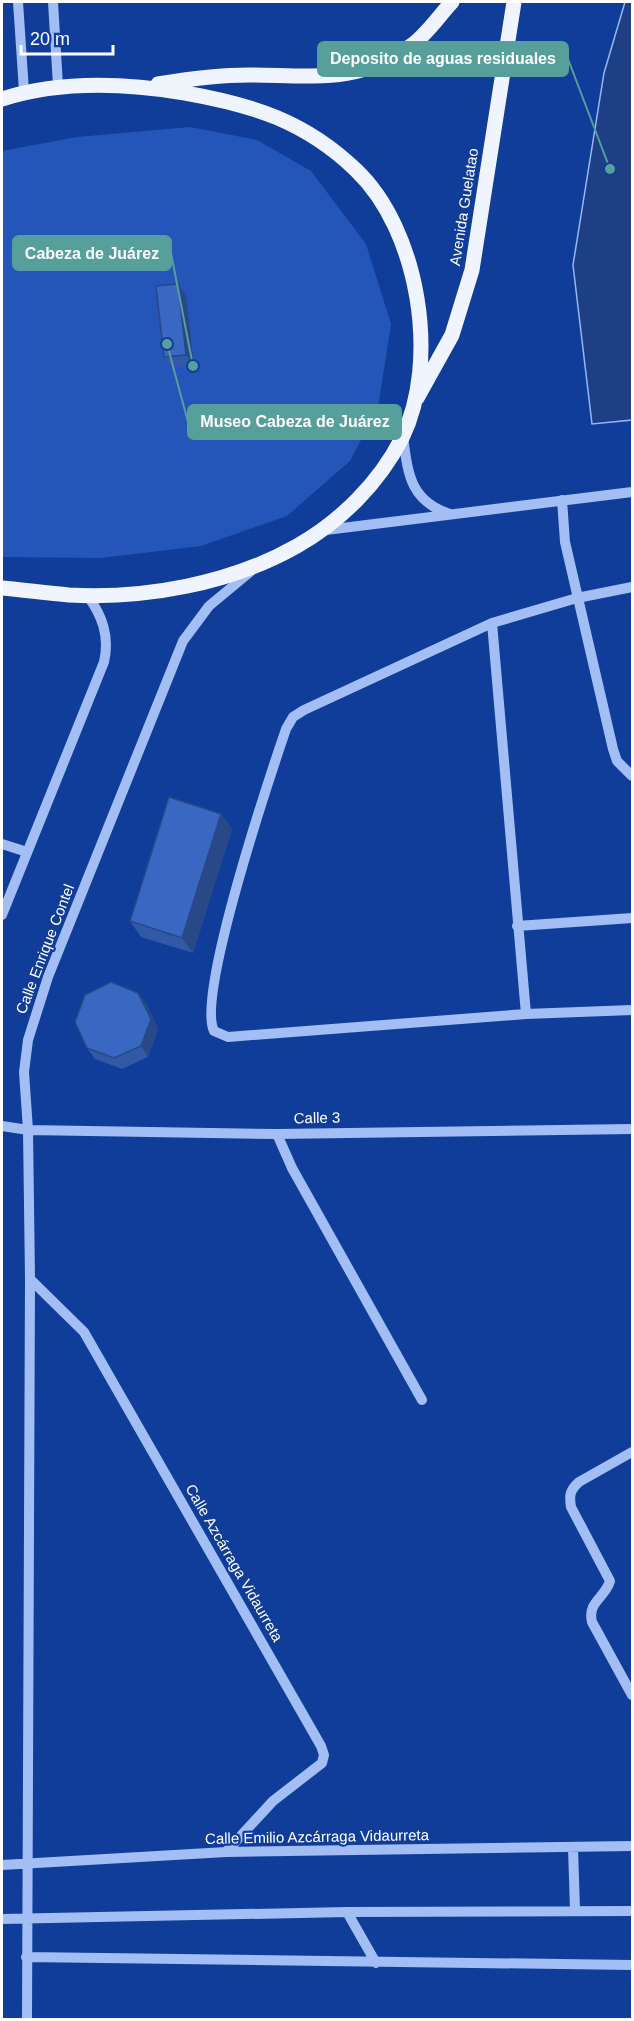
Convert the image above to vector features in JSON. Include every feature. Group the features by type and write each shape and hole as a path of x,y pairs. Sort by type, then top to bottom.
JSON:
{"main road":[{"path":"2,99 24,92 58,86 146,86 213,77 250,75 311,78 368,68 412,45 452,2"},
{"name":"Avenida Guelatao","path":"412,405 453,335 472,270 514,2"},
{"path":"2,588 87,594 139,592 200,583 273,559 321,531 366,490 386,464 403,436 412,405 420,342 415,282 399,232 376,193 338,153 276,115 231,101 146,86"}],"street":[{"path":"18,2 24,92"},
{"path":"52,2 58,86"},
{"path":"403,436 408,471 414,488 433,508 456,516"},
{"path":"321,531 386,521 456,516 633,492"},
{"path":"562,500 565,542 613,749 617,761 633,776"},
{"name":"Calle Enrique Contel","path":"27,2019 30,1279 28,1130 24,1072 28,1040 48,977 183,641 210,606 228,588 273,559"},
{"path":"633,587 577,598 492,623 293,717 286,729 250,838 226,930 209,1014 214,1030 228,1037 526,1014 633,1010"},
{"path":"2,915 107,648 102,620 87,594"},
{"path":"492,623 526,1014"},
{"path":"2,844 27,852"},
{"path":"517,926 633,918"},
{"name":"Calle 3","path":"2,1126 28,1130 277,1134 633,1129"},
{"path":"277,1134 292,1168 422,1400"},
{"name":"Calle Azcárraga Vidaurreta","path":"30,1279 84,1332 321,1746 324,1755 322,1764 273,1801 226,1852"},
{"path":"633,1452 579,1482 572,1488 569,1497 571,1507 610,1581 607,1590 593,1604 590,1613 592,1622 633,1695"},
{"name":"Calle Emilio Azcárraga Vidaurreta","path":"2,1865 226,1852 633,1846"},
{"path":"573,1848 575,1911"},
{"path":"2,1919 347,1912 633,1911"},
{"path":"347,1912 375,1963"},
{"path":"26,1957 633,1965"}],"shaded area":[{"path":"625,2 632,2 632,420 592,424 573,265 604,73"},
{"path":"190,127 257,140 311,171 366,244 391,324 378,408 350,461 287,516 201,546 101,558 2,557 2,151 77,137"}],"building":[{"path":"178,284 186,355 164,357 156,286"},
{"path":"169,797 221,814 182,938 130,921"},
{"path":"111,982 138,993 151,1019 141,1046 114,1058 87,1048 75,1022 85,995"}],"place":[{"name":"Deposito de aguas residuales","path":"610,169"},
{"name":"Museo Cabeza de Juárez","path":"167,344"},
{"name":"Cabeza de Juárez","path":"193,366"}]}
